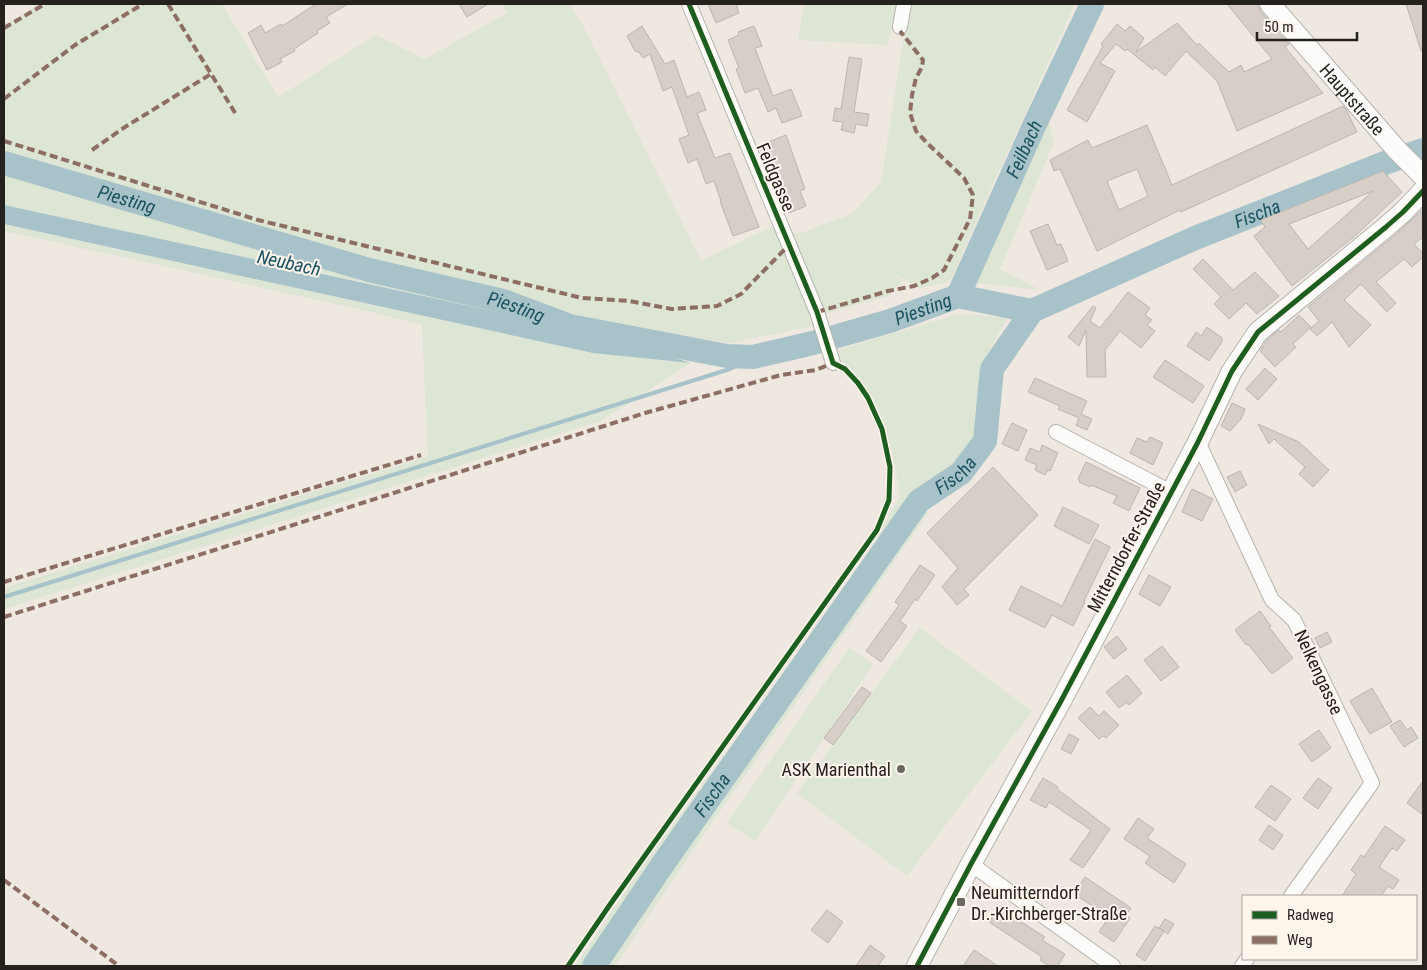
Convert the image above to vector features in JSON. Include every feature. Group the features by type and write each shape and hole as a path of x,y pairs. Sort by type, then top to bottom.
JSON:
{"street":[{"name":"Feldgasse","path":"689,4 785,234 820,322 831,356"},
{"path":"900,27 904,4"},
{"name":"Hauptstraße","path":"1270,4 1397,150 1423,176"},
{"name":"Mitterndorfer-Straße","path":"917,966 1061,701 1198,442 1232,371 1258,332 1392,222 1423,191"},
{"path":"1056,432 1170,492"},
{"name":"Nelkengasse","path":"1198,442 1272,600 1294,620 1372,783 1293,895"},
{"path":"971,864 1113,966"}],"green space":[{"path":"40,4 222,4 278,97 376,35 425,59 507,13 502,4 569,4 582,24 701,261 773,226 798,234 852,214 881,182 909,4 1075,4 950,282 919,288 891,272 902,281 888,296 809,318 813,326 728,343 617,324 526,302 493,311 4,205 4,26"},
{"path":"804,4 897,4 888,45 798,40"},
{"path":"1046,110 1054,142 1000,269 1040,290 970,282"},
{"path":"4,224 592,353 691,363 601,421 4,609 4,588 428,456 422,325 359,309 4,231"},
{"path":"959,314 1008,318 991,346 973,439 943,476 913,496 928,513 691,853 615,966 575,966 646,861 755,713 868,553 900,496 893,457 883,421 866,388 839,358 838,350"},
{"name":"ASK Marienthal","path":"920,628 1032,711 907,876 797,793"},
{"path":"849,648 873,664 755,841 727,823"}],"water":[{"path":"4,205 570,326 691,363 593,353 4,224"}],"building":[{"path":"316,4 348,4 326,17 330,23 294,49 295,51 280,59 282,62 267,70 248,33 261,25 265,33 281,24 282,26"},
{"path":"459,4 488,4 467,17"},
{"path":"708,4 736,4 739,13 716,23"},
{"path":"1227,4 1257,4 1261,12 1289,44 1285,47 1323,93 1237,131 1217,81 1186,51 1165,76 1155,67 1153,70 1127,49 1125,51 1116,44 1100,63 1115,71 1087,122 1067,110 1103,46 1101,44 1117,24 1125,31 1130,26 1144,38 1136,52 1177,23 1197,45 1199,43 1229,72 1241,65 1244,72 1272,59"},
{"path":"1406,4 1423,4 1423,51 1421,51"},
{"path":"642,26 665,64 674,60 687,97 699,92 706,110 697,113 715,158 730,153 759,227 733,236 714,181 706,184 697,159 688,163 679,139 689,135 672,87 663,91 650,54 643,58 639,52 635,51 627,36"},
{"path":"754,26 762,46 755,48 773,96 791,89 802,116 782,123 776,108 768,112 758,88 745,93 736,69 739,68 728,40 739,35 738,32"},
{"path":"849,57 862,59 854,112 869,114 867,126 856,124 854,133 841,130 843,122 833,121 835,108 841,109"},
{"path":"1343,106 1357,132 1181,212 1180,210 1097,251 1060,169 1054,171 1050,160 1088,140 1092,148 1147,125 1172,185","holes":["1137,169 1148,196 1119,210 1107,181"]},
{"path":"786,135 805,189 800,191 806,206 789,213 777,182 781,181 766,143"},
{"path":"1383,171 1402,192 1356,235 1292,286 1254,236 1265,227 1260,220","holes":["1373,191 1308,249 1289,224"]},
{"path":"1423,209 1423,237 1414,244 1423,254 1423,257 1412,267 1404,259 1376,282 1396,303 1387,312 1361,284 1344,300 1371,325 1349,347 1332,322 1317,336 1310,329 1319,321 1308,307 1394,236"},
{"path":"1048,224 1057,245 1061,244 1068,261 1047,270 1030,231"},
{"path":"1203,259 1233,290 1255,272 1279,296 1257,314 1246,303 1229,319 1214,304 1221,297 1193,269"},
{"path":"1128,292 1150,308 1145,315 1152,320 1147,325 1155,331 1141,348 1120,331 1105,350 1106,377 1087,377 1086,330 1079,346 1068,337 1093,306 1096,308 1090,321 1100,328"},
{"path":"1299,315 1311,327 1293,344 1296,347 1275,367 1260,351 1267,340 1279,330 1281,332"},
{"path":"1207,327 1222,338 1222,342 1209,361 1187,346 1196,332 1201,336"},
{"path":"1165,360 1204,386 1193,403 1153,377"},
{"path":"1265,368 1277,379 1258,400 1246,389"},
{"path":"1035,378 1087,401 1081,414 1092,419 1087,430 1076,425 1079,418 1058,409 1060,406 1028,392"},
{"path":"1232,403 1245,409 1241,419 1230,431 1221,426"},
{"path":"1012,423 1027,430 1018,451 1002,444"},
{"path":"1258,424 1299,442 1329,470 1313,487 1299,474 1305,467 1274,439 1269,444"},
{"path":"1150,437 1163,443 1153,465 1130,453 1137,438 1147,442"},
{"path":"1042,445 1058,453 1050,471 1048,470 1045,475 1035,470 1037,465 1025,460 1030,448 1040,452"},
{"path":"1086,462 1140,488 1129,511 1113,503 1117,496 1079,482 1080,480 1078,479"},
{"path":"993,467 1038,515 964,589 969,595 957,605 942,587 958,568 927,533"},
{"path":"1240,471 1247,485 1235,492 1227,477"},
{"path":"1192,489 1213,499 1202,521 1182,512"},
{"path":"1063,507 1099,525 1089,544 1054,526"},
{"path":"1095,539 1110,547 1073,626 1052,615 1045,628 1009,610 1021,586 1062,606"},
{"path":"920,565 935,575 900,621 907,626 881,662 866,651 899,605 895,602"},
{"path":"1149,575 1171,587 1160,606 1139,594"},
{"path":"1260,611 1271,626 1269,627 1293,658 1272,674 1235,630"},
{"path":"1327,632 1332,642 1320,648 1315,638"},
{"path":"1117,636 1127,649 1114,659 1104,647"},
{"path":"1162,646 1179,667 1161,681 1144,660"},
{"path":"1127,675 1142,693 1129,705 1127,702 1119,708 1106,692"},
{"path":"862,687 871,693 833,745 824,738"},
{"path":"1372,688 1392,722 1370,734 1350,701"},
{"path":"1090,707 1099,716 1104,711 1119,725 1106,738 1103,736 1099,739 1078,718"},
{"path":"1400,720 1407,730 1411,727 1418,738 1404,747 1390,726"},
{"path":"1319,730 1331,748 1312,762 1299,744"},
{"path":"1069,734 1079,739 1071,754 1061,749"},
{"path":"1043,778 1058,787 1057,789 1110,829 1083,868 1070,860 1091,830 1049,802 1046,808 1030,800"},
{"path":"1318,778 1332,788 1318,809 1303,798"},
{"path":"1423,781 1423,815 1407,803"},
{"path":"1271,785 1291,799 1275,821 1255,807"},
{"path":"1138,818 1154,829 1147,838 1186,864 1174,883 1145,863 1150,856 1124,839"},
{"path":"1269,825 1283,835 1273,850 1259,840"},
{"path":"1385,826 1405,840 1397,851 1392,848 1379,867 1399,880 1393,889 1388,886 1382,895 1343,895 1356,874 1351,870 1361,855 1364,857"},
{"path":"1085,877 1131,908 1126,915 1130,918 1114,942 1099,932 1109,917 1074,894"},
{"path":"999,908 1045,937 1042,940 1065,954 1058,966 1049,966 1040,960 1042,957 989,922"},
{"path":"827,910 843,922 828,943 811,930"},
{"path":"1165,919 1174,924 1168,934 1159,928"},
{"path":"1155,926 1164,931 1145,961 1136,955"},
{"path":"870,945 885,956 878,966 856,966"},
{"path":"974,950 998,966 963,966"}],"waterway":[{"name":"Feilbach","path":"958,296 1034,126 1092,4"},
{"name":"Fischa","path":"594,966 665,861 919,501 961,473 985,441 992,369 1032,311 1195,238 1385,163 1423,150"},
{"name":"Piesting","path":"4,163 369,270 503,301 570,326 727,356 753,357 813,343 890,321 958,296 1032,311"},
{"path":"4,597 730,369 753,357"}],"marked path":[{"path":"4,28 45,4"},
{"path":"4,99 75,45 143,4"},
{"path":"168,4 237,116"},
{"path":"817,312 888,291 914,286 932,278 944,270 970,219 973,195 964,178 916,131 910,113 916,78 922,67 923,60 900,31"},
{"path":"92,150 125,127 211,74"},
{"path":"4,141 258,220 582,298 629,301 672,309 717,306 741,294 789,245"},
{"path":"4,617 645,413 781,375 816,370 833,363 837,365"},
{"path":"4,582 421,455"},
{"path":"4,880 119,966"}],"cycle path":[{"path":"568,966 877,530 889,500 890,467 882,429 868,398 858,383 845,369 833,363 817,312 689,4"},
{"path":"917,966 1061,701 1198,442 1232,371 1258,332 1386,227 1423,191"}],"place":[{"name":"ASK Marienthal","path":"901,769"},
{"name":"Neumitterndorf Dr.-Kirchberger-Straße","path":"961,902"}],"water label":[{"name":"Neubach","path":"289,263"}]}
